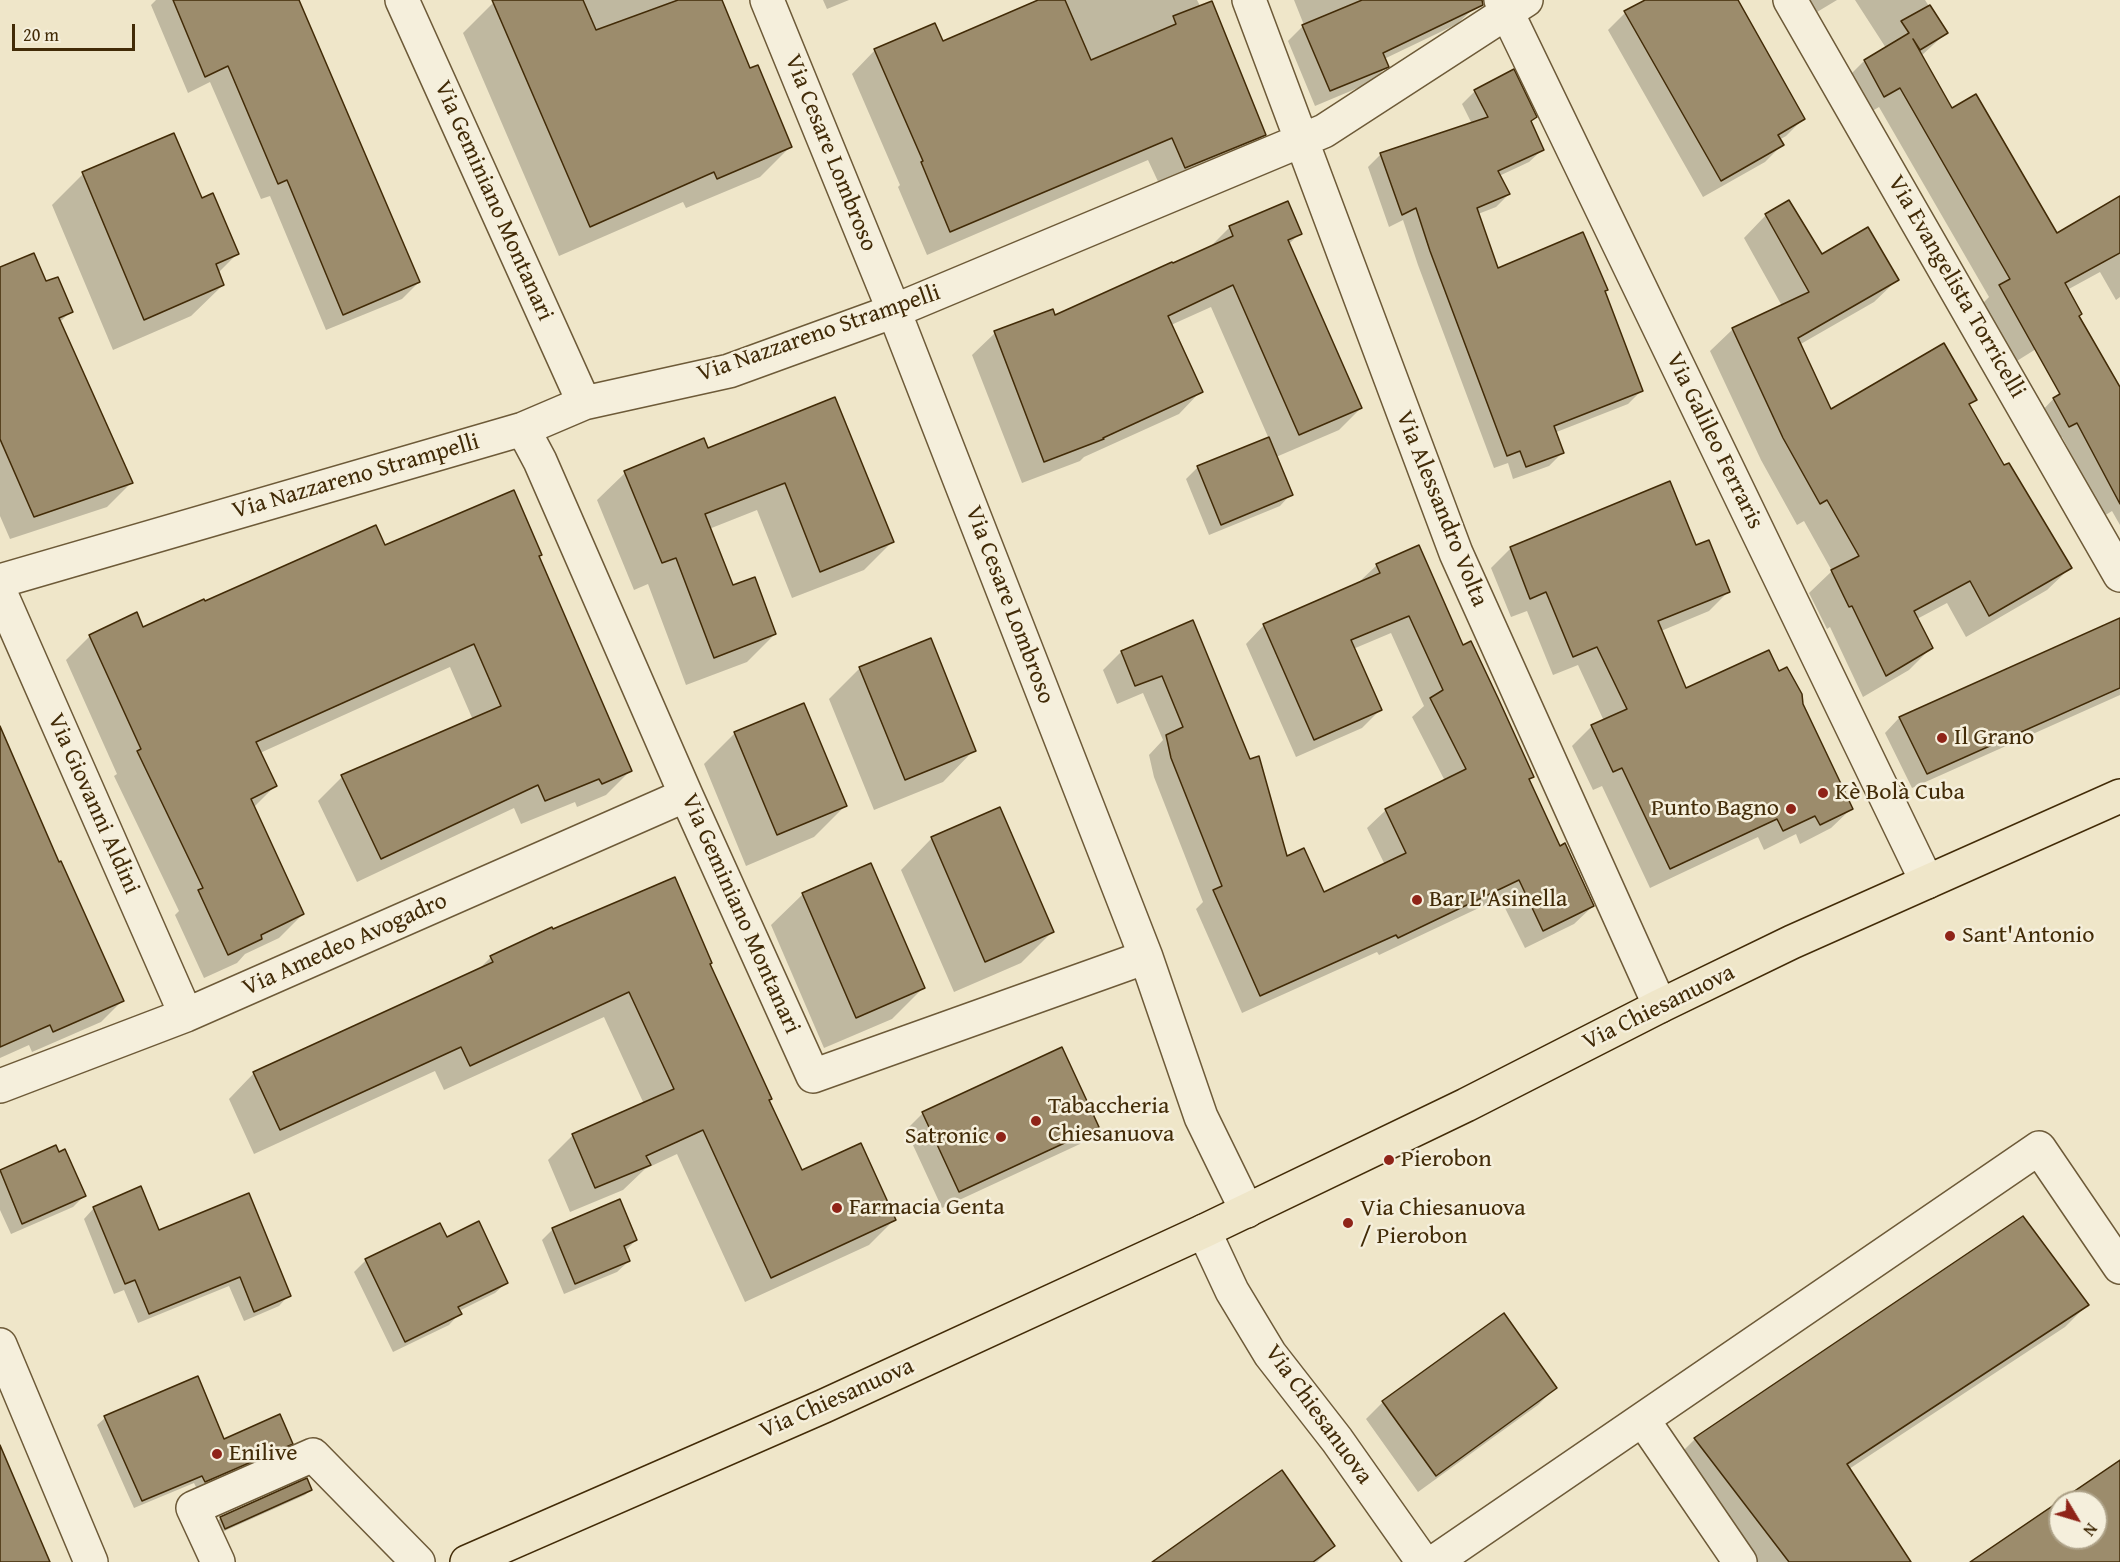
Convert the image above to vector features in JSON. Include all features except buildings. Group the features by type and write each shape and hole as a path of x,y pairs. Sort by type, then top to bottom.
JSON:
{"main road":[{"name":"Via Chiesanuova","path":"467,1562 824,1406 1204,1231 1466,1105 1792,942 2120,796"}],"street":[{"name":"Via Geminiano Montanari","path":"402,0 584,403"},
{"name":"Via Cesare Lombroso","path":"767,0 894,311 1146,957 1201,1117 1247,1211"},
{"name":"Via Alessandro Volta","path":"1249,0 1456,553 1660,1006"},
{"name":"Via Evangelista Torricelli","path":"1790,0 2120,575"},
{"name":"Via Nazzareno Strampelli","path":"0,581 523,429 584,403 729,371 894,311 1324,131 1511,4"},
{"name":"Via Galileo Ferraris","path":"1511,4 1927,882"},
{"name":"Via Geminiano Montanari","path":"523,429 813,1076 1146,957"},
{"name":"Via Giovanni Aldini","path":"0,592 186,1015"},
{"name":"Via Amedeo Avogadro","path":"0,1086 186,1015 686,795"},
{"path":"1434,1562 2039,1148 2120,1267"},
{"name":"Via Chiesanuova","path":"1204,1231 1232,1291 1270,1354 1337,1440 1423,1562"},
{"path":"0,1345 91,1562"},
{"path":"1643,1420 1740,1562"},
{"path":"218,1562 193,1508 313,1455 418,1562"}],"place":[{"name":"Il Grano","path":"1942,738"},
{"name":"Kè Bolà Cuba","path":"1823,793"},
{"name":"Punto Bagno","path":"1791,809"},
{"name":"Bar L'Asinella","path":"1417,900"},
{"name":"Sant'Antonio","path":"1950,936"},
{"name":"Tabaccheria Chiesanuova","path":"1036,1121"},
{"name":"Satronic","path":"1001,1137"},
{"name":"Pierobon","path":"1389,1160"},
{"name":"Farmacia Genta","path":"837,1208"},
{"name":"Via Chiesanuova / Pierobon","path":"1348,1223"},
{"name":"Enilive","path":"217,1454"}]}
